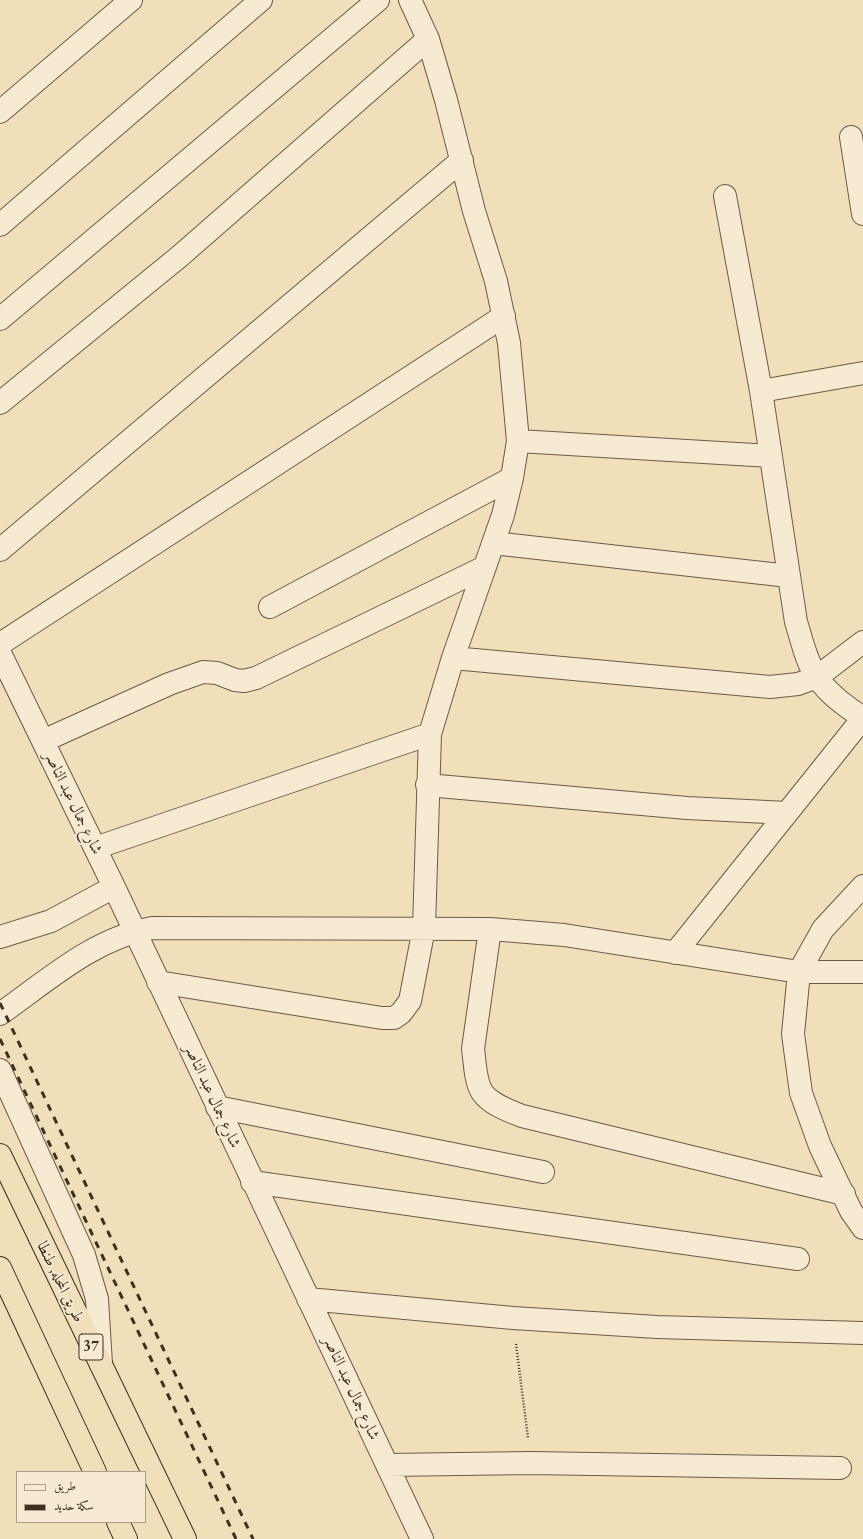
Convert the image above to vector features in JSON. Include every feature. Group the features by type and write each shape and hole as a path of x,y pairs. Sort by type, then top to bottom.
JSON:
{"highway":[{"name":"طريق المحله, طنطا","path":"0,1155 185,1539"},
{"path":"0,1268 95,1471"},
{"path":"118,1523 126,1539"}],"street":[{"path":"0,112 131,0"},
{"path":"0,225 261,0"},
{"path":"0,319 378,0"},
{"path":"158,982 382,1018 394,1018 401,1013 410,1001 424,928 427,785 430,734 453,658 493,543 512,478 518,441 509,343 496,281 474,211 462,160 428,39 410,0"},
{"path":"0,403 180,256 428,39"},
{"path":"851,137 863,214"},
{"path":"0,550 462,160"},
{"path":"675,953 863,718 839,700 817,677 807,656 796,622 761,391 725,196"},
{"path":"0,644 504,316"},
{"path":"761,391 863,374"},
{"path":"518,441 771,456"},
{"path":"270,607 512,478"},
{"path":"493,543 789,576"},
{"path":"43,741 169,684 203,672 217,673 235,680 244,681 256,678 485,567"},
{"path":"453,658 770,687 798,684 817,677 863,642"},
{"name":"شارع جمال عبد الناصر","path":"0,653 114,887 252,1182 422,1539"},
{"path":"95,848 430,734"},
{"path":"427,785 687,808 787,813"},
{"path":"863,886 823,929 799,972 793,1034 801,1093 820,1146 851,1211 863,1228"},
{"path":"0,937 51,921 114,887"},
{"path":"0,1014 72,962 134,931 152,928 490,929 564,935 799,972 863,972"},
{"path":"490,929 473,1049 475,1069 482,1092 496,1104 522,1116 844,1194"},
{"path":"0,1070 84,1255 92,1278 97,1299 101,1367"},
{"path":"217,1107 543,1172"},
{"path":"252,1182 798,1259"},
{"path":"308,1299 513,1318 657,1327 863,1333"},
{"path":"387,1465 532,1463 840,1468"}],"path":[{"path":"513,1318 532,1463"}],"railway":[{"path":"0,1003 253,1539"},
{"path":"0,1039 236,1539"}]}
